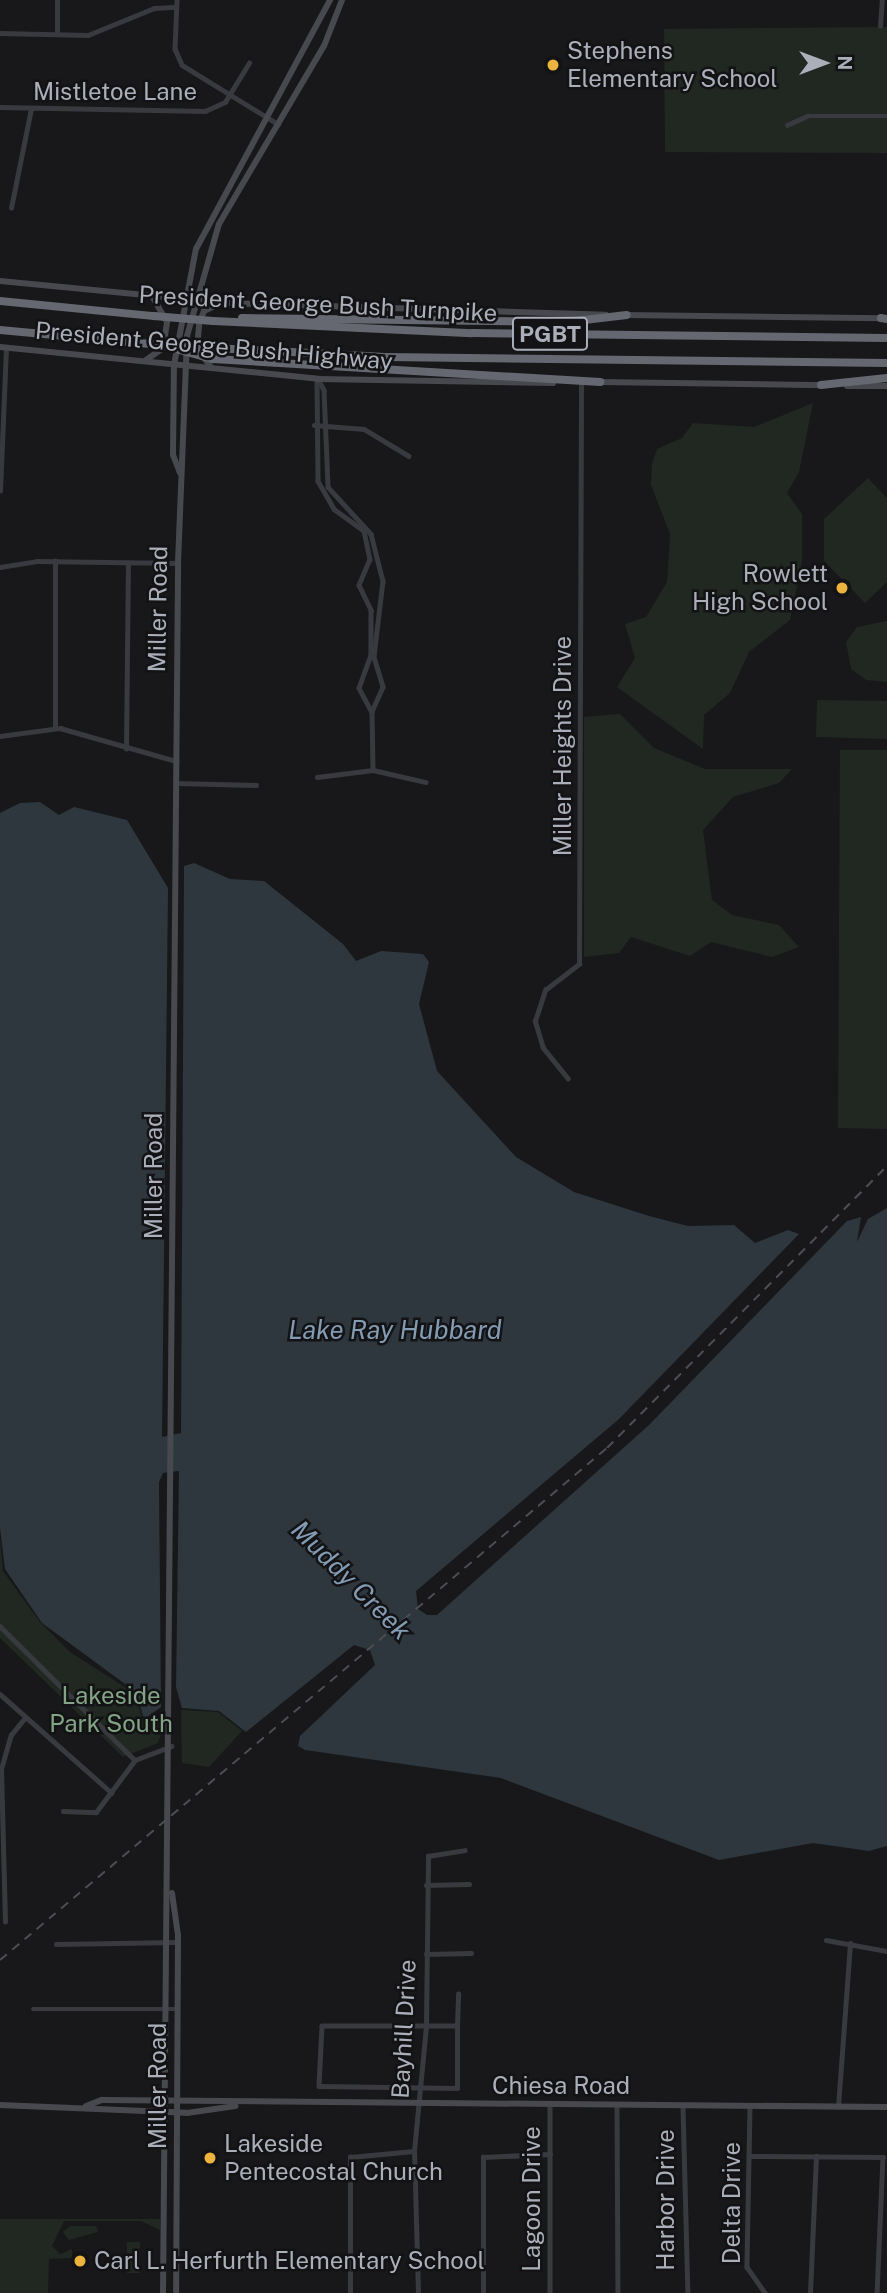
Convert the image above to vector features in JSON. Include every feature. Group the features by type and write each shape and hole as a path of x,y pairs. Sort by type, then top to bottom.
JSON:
{"highway":[{"name":"President George Bush Turnpike","path":"0,301 214,321 472,333 887,338"},
{"path":"214,321 290,315 567,322 627,315"},
{"name":"President George Bush Turnpike","path":"0,330 156,344 385,358 887,363"},
{"path":"156,344 213,359 600,382"},
{"path":"821,385 887,378"}],"main road":[{"name":"Miller Road","path":"180,473 173,455 174,365 182,299 208,218 268,117 330,0"},
{"name":"Miller Road","path":"163,2293 164,1942 170,1880 178,562 186,366 194,300 219,224 324,46 342,0"},
{"name":"President George Bush Highway","path":"0,281 228,303 627,315 885,318"},
{"path":"141,361 159,354 167,322 162,305 149,296"},
{"path":"215,369 200,357 199,324 204,312 228,303"},
{"name":"President George Bush Highway","path":"3,347 318,379 887,386"},
{"name":"Miller Road","path":"170,1880 177,1942 176,2293"},
{"name":"Chiesa Road","path":"86,2106 164,2101 235,2106"},
{"name":"Chiesa Road","path":"0,2105 86,2106 164,2112 235,2106 417,2104 887,2108"}],"street":[{"path":"57,0 57,34"},
{"path":"177,0 177,57 230,95 279,124"},
{"path":"880,26 882,0"},
{"path":"0,33 108,31 154,8 175,7"},
{"name":"Mistletoe Lane","path":"0,107 205,111 230,95 249,63"},
{"path":"12,208 31,109"},
{"path":"787,125 807,116 887,116"},
{"path":"0,491 3,347"},
{"path":"318,379 325,425 328,487 362,524 383,581 371,655 359,688 372,712"},
{"path":"318,379 314,425 320,489 334,509 362,524 370,559 359,586 373,630 383,687 372,712 373,770"},
{"name":"Miller Heights Drive","path":"568,1079 543,1048 535,1021 545,990 579,964 581,383"},
{"path":"314,425 387,437 409,456"},
{"path":"0,567 55,561 178,562"},
{"path":"55,561 55,728"},
{"path":"126,750 128,562"},
{"path":"0,736 55,728 126,750 176,761"},
{"path":"317,777 373,770 426,782"},
{"path":"176,783 256,785"},
{"path":"0,1626 135,1760"},
{"path":"0,1694 112,1793"},
{"path":"5,1922 1,1824 4,1752 25,1718"},
{"path":"63,1811 96,1812 135,1760 171,1746"},
{"name":"Bayhill Drive","path":"418,2293 414,2151 417,2088 426,2026 426,1885 430,1852 464,1850"},
{"path":"426,1885 469,1884"},
{"path":"825,1940 887,1951"},
{"path":"56,1944 177,1942"},
{"path":"838,2106 850,1943"},
{"path":"426,1954 471,1953"},
{"path":"457,2025 322,2025 317,2057 322,2088 457,2088 458,1994"},
{"path":"33,2009 177,2009"},
{"path":"617,2105 618,2293"},
{"name":"Lagoon Drive","path":"550,2106 550,2293"},
{"name":"Harbor Drive","path":"683,2106 688,2293"},
{"name":"Delta Drive","path":"750,2106 747,2267 765,2293"},
{"path":"350,2293 350,2157 358,2151 414,2151"},
{"path":"483,2293 483,2164 493,2154 550,2154"},
{"path":"810,2293 816,2155"},
{"path":"749,2156 880,2155 877,2293"}],"green space":[{"path":"887,27 887,153 665,152 664,29"},
{"path":"813,403 799,472 787,493 802,514 802,561 790,620 749,652 730,693 704,715 703,749 617,687 635,658 625,624 646,617 667,582 670,534 651,485 652,464 657,449 682,438 693,423 754,427"},
{"path":"868,478 887,498 887,582 865,603 824,561 824,519"},
{"path":"887,621 887,682 866,680 851,669 846,642 857,627"},
{"path":"817,700 887,701 887,739 816,737"},
{"path":"620,714 654,748 705,769 792,769 779,783 733,797 703,830 712,900 732,915 779,925 799,947 772,957 711,942 690,956 631,937 619,953 584,957 584,717"},
{"path":"840,750 887,750 887,1129 838,1128"},
{"name":"Lakeside Park South","path":"0,1538 3,1571 40,1622 70,1652 134,1693 144,1722 167,1716 158,1743 123,1757 0,1638"},
{"path":"181,1710 218,1712 242,1731 209,1767 182,1763"},
{"path":"0,2219 160,2219 160,2230 141,2221 64,2221 52,2246 60,2254 72,2249 72,2258 49,2259 48,2293 0,2293"},
{"path":"70,2226 96,2226 98,2232 69,2240 63,2232"},
{"path":"127,2242 140,2242 140,2273 127,2273"}],"water":[{"name":"Lake Ray Hubbard","path":"40,802 59,815 74,807 127,820 168,888 162,1437 181,1433 184,866 194,863 230,879 264,881 343,944 356,961 381,951 423,954 429,962 419,1004 437,1071 516,1157 574,1192 688,1226 734,1225 755,1243 788,1230 799,1234 619,1419 416,1591 418,1609 427,1615 437,1615 649,1425 847,1221 861,1217 857,1242 868,1219 887,1208 887,1846 869,1851 813,1843 719,1860 501,1778 305,1750 298,1746 300,1736 375,1665 370,1650 354,1645 246,1732 219,1711 182,1708 176,1687 179,1471 163,1473 159,1482 161,1707 144,1719 136,1692 42,1623 5,1569 0,1528 0,813 20,803"}],"railway":[{"path":"0,1960 607,1448 887,1166"}],"place":[{"name":"Stephens Elementary School","path":"553,65"},
{"name":"Rowlett High School","path":"842,588"},
{"name":"Lakeside Pentecostal Church","path":"210,2158"},
{"name":"Carl L. Herfurth Elementary School","path":"80,2261"}],"water label":[{"name":"Muddy Creek","path":"351,1580"}]}
